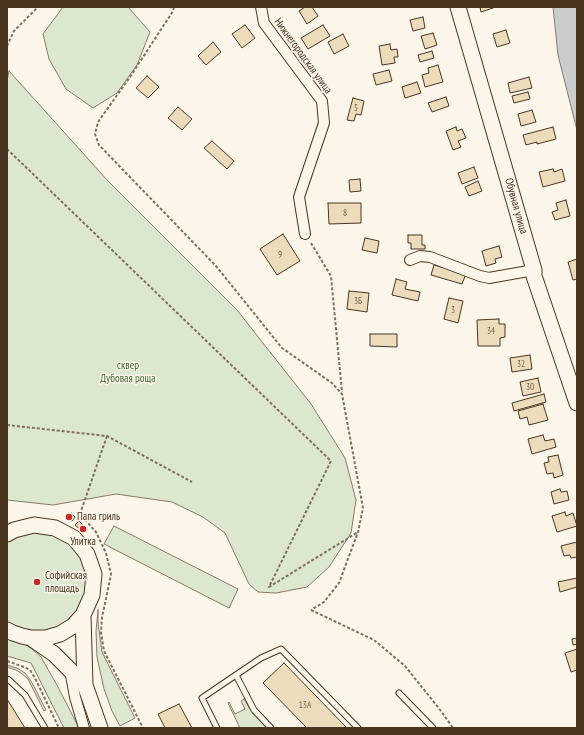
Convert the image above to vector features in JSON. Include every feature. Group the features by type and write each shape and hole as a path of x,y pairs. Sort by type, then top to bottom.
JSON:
{"street":[{"name":"Нижнегородская улица","path":"261,7 264,23 322,101 324,123 299,197 305,234"},
{"name":"Обувная улица","path":"458,7 534,270 534,276 577,403"},
{"path":"410,260 420,256 430,258 489,278 534,270"},
{"path":"7,630 31,638 46,638 60,634 73,626 83,615 92,596 94,574 87,554 74,538 55,528 32,525 9,530"},
{"path":"83,615 85,685 100,728"},
{"path":"31,638 54,654 85,685"},
{"path":"70,670 75,697 84,728"}],"lane":[{"path":"217,728 202,698 260,658 281,649 358,728"},
{"path":"236,675 254,710 271,728"},
{"path":"7,679 25,695 45,728"},
{"path":"399,693 433,728"}],"path":[{"path":"7,46 14,31 38,7"},
{"path":"174,7 173,11 130,77 98,122 96,134 98,145 216,266 282,348 332,383 342,394"},
{"path":"7,149 331,461 269,587 358,532"},
{"path":"305,234 332,276 342,394 363,508 358,532 339,583 324,602 311,610 374,640 405,666 441,711 452,728"},
{"path":"7,424 107,436 192,482"},
{"path":"7,661 24,666 30,670 59,728"}],"green space":[{"path":"63,7 128,7 150,32 137,65 117,93 93,108 66,89 49,59 43,34"},
{"name":"сквер Дубовая роща","path":"9,71 108,181 237,310 311,404 345,458 356,500 351,533 329,567 307,587 276,593 258,592 249,584 225,533 203,517 172,502 116,494 53,505 7,500 7,81"},
{"path":"114,526 238,589 229,608 104,544"},
{"name":"Софийская площадь","path":"41,531 56,534 69,542 79,553 86,566 88,581 86,596 79,610 69,621 56,629 41,632 26,631 12,626 7,622 7,541 12,538"},
{"path":"98,610 102,652 135,718 120,726 112,711 104,689 97,657 96,631"},
{"path":"7,639 23,643 41,657 79,728 64,728 31,663 7,656"},
{"path":"7,665 17,668 25,673 31,681 46,710 44,711 28,679 16,670 7,667"},
{"path":"244,699 250,709 266,726 265,728 240,728 228,703 229,702 235,714 245,709 241,701"}],"shaded area":[{"path":"553,7 577,7 577,130 558,55"}],"building":[{"path":"305,7 312,7 318,16 307,24 299,11"},
{"path":"480,7 496,7 481,12"},
{"path":"423,17 425,28 413,31 410,20"},
{"path":"245,25 255,38 242,48 232,34"},
{"path":"323,25 330,36 308,49 301,38"},
{"path":"506,30 510,43 497,47 493,34"},
{"path":"433,33 437,45 425,49 421,36"},
{"path":"343,34 349,46 334,54 328,42"},
{"path":"213,42 221,52 206,65 198,56"},
{"path":"390,44 391,50 397,49 398,57 394,57 395,63 382,65 379,46"},
{"path":"432,51 434,58 420,62 418,55"},
{"path":"438,65 443,82 425,87 422,75 429,73 428,68"},
{"path":"389,70 392,81 376,85 373,74"},
{"path":"147,76 159,87 148,98 136,88"},
{"path":"529,77 532,88 510,93 508,83"},
{"path":"417,82 421,93 405,98 402,87"},
{"path":"528,92 530,99 514,103 512,96"},
{"path":"446,97 449,106 432,112 428,103"},
{"path":"353,98 364,101 361,115 356,114 354,121 347,120"},
{"path":"178,107 192,119 182,130 168,118"},
{"path":"532,110 536,122 521,126 518,114"},
{"path":"456,127 457,131 462,129 466,138 458,141 461,147 453,150 446,131"},
{"path":"553,127 556,139 526,145 523,135"},
{"path":"212,141 234,161 227,169 204,148"},
{"path":"474,167 478,178 462,184 458,173"},
{"path":"553,169 554,172 562,169 565,181 543,187 539,172"},
{"path":"360,179 361,191 350,192 349,180"},
{"path":"478,181 482,191 469,196 465,187"},
{"path":"566,200 570,216 555,220 552,212 558,210 556,203"},
{"path":"328,203 361,203 361,223 329,224"},
{"path":"283,234 300,261 277,275 260,249"},
{"path":"408,235 422,235 422,245 425,245 425,249 411,249 411,243 408,243"},
{"path":"365,238 379,241 377,253 362,250"},
{"path":"499,246 502,257 495,259 496,263 486,266 482,251"},
{"path":"577,259 577,279 573,280 568,262"},
{"path":"434,265 466,274 462,284 431,275"},
{"path":"396,279 407,282 405,289 420,292 418,301 392,295"},
{"path":"349,291 369,293 367,312 347,309"},
{"path":"449,298 463,301 458,323 444,319"},
{"path":"499,319 499,324 505,324 505,337 500,338 500,346 478,346 477,320"},
{"path":"370,334 397,334 397,347 370,346"},
{"path":"530,355 532,369 512,372 510,358"},
{"path":"538,378 541,392 523,396 520,382"},
{"path":"544,394 546,402 514,411 512,403"},
{"path":"543,404 548,420 529,425 527,417 520,419 518,411"},
{"path":"543,435 545,441 554,439 556,447 532,454 528,439"},
{"path":"558,455 563,475 554,478 553,473 547,474 544,463 549,462 548,457"},
{"path":"560,489 561,492 567,491 569,500 554,504 551,492"},
{"path":"565,512 566,516 573,513 577,526 557,532 552,516"},
{"path":"71,513 75,517 72,521 67,518"},
{"path":"79,521 86,528 83,532 75,525"},
{"path":"577,542 577,557 571,558 570,555 564,556 561,546"},
{"path":"577,578 577,587 560,592 558,582"},
{"path":"577,638 577,644 573,645 572,639"},
{"path":"577,649 577,670 571,672 565,653"},
{"path":"284,663 347,728 307,728 263,683"},
{"path":"7,699 25,728 7,728"},
{"path":"179,704 192,728 165,728 158,714"}],"place":[{"name":"Папа гриль","path":"69,517"},
{"name":"Улитка","path":"83,529"},
{"name":"Софийская площадь","path":"37,582"}]}
